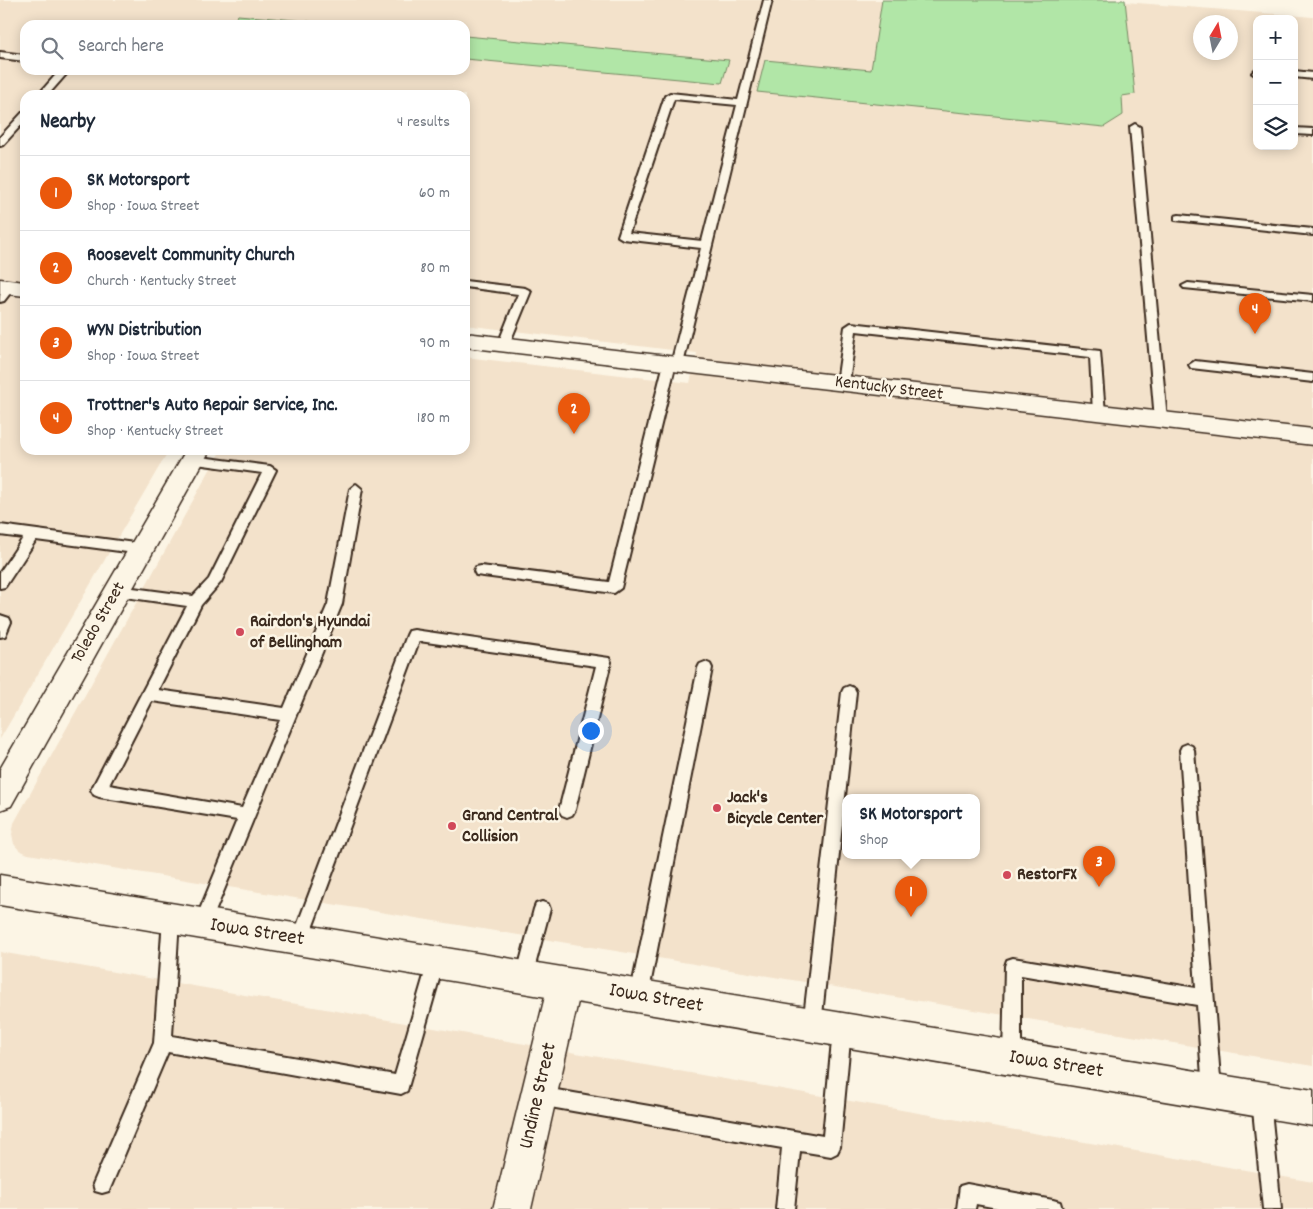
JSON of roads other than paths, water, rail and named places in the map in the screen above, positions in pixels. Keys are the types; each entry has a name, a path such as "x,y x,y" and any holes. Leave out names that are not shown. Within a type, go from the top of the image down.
{"street":[{"name":"Kentucky Street","path":"470,341 1313,437"},
{"name":"Toledo Street","path":"0,797 196,455"},
{"name":"Iowa Street","path":"0,890 1313,1108"},
{"name":"Undine Street","path":"512,1209 565,984"}],"lane":[{"path":"481,571 614,588 707,245 768,0"},
{"path":"0,55 20,57"},
{"path":"1298,74 1313,76"},
{"path":"47,90 61,75"},
{"path":"707,245 623,236 670,96 742,103"},
{"path":"0,143 20,121"},
{"path":"1135,127 1161,420"},
{"path":"1298,131 1313,132"},
{"path":"1179,218 1313,232"},
{"path":"470,285 525,291 504,344"},
{"path":"1188,286 1313,298"},
{"path":"843,383 851,327 1096,354 1099,413"},
{"path":"1195,365 1313,378"},
{"path":"196,455 270,470 214,582 196,602 99,790 248,814"},
{"path":"102,1184 163,1043 186,921 248,814 335,604 356,489"},
{"path":"0,530 142,550"},
{"path":"0,583 33,534"},
{"path":"118,591 196,602"},
{"path":"0,620 4,622 0,632"},
{"path":"300,939 414,635 604,662 567,810"},
{"path":"640,996 705,668"},
{"path":"842,794 849,692"},
{"path":"148,695 289,716"},
{"path":"1187,750 1212,1092"},
{"path":"539,1096 831,1147 827,1028 842,799"},
{"path":"524,977 542,910"},
{"path":"163,1043 400,1085 436,962"},
{"path":"1012,1058 1013,966 1205,998"},
{"path":"1261,1100 1272,1209"},
{"path":"785,1209 792,1140"},
{"path":"966,1209 967,1193 1053,1209"}],"place":[{"name":"Trottner's Auto Repair Service, Inc.","path":"1255,334"},
{"name":"Roosevelt Community Church","path":"574,434"},
{"name":"Rairdon's Hyundai of Bellingham","path":"240,632"},
{"name":"Jack's Bicycle Center","path":"717,808"},
{"name":"Grand Central Collision","path":"452,826"},
{"name":"RestorFX","path":"1007,875"},
{"name":"WYN Distribution","path":"1099,887"},
{"name":"SK Motorsport","path":"911,917"}]}
